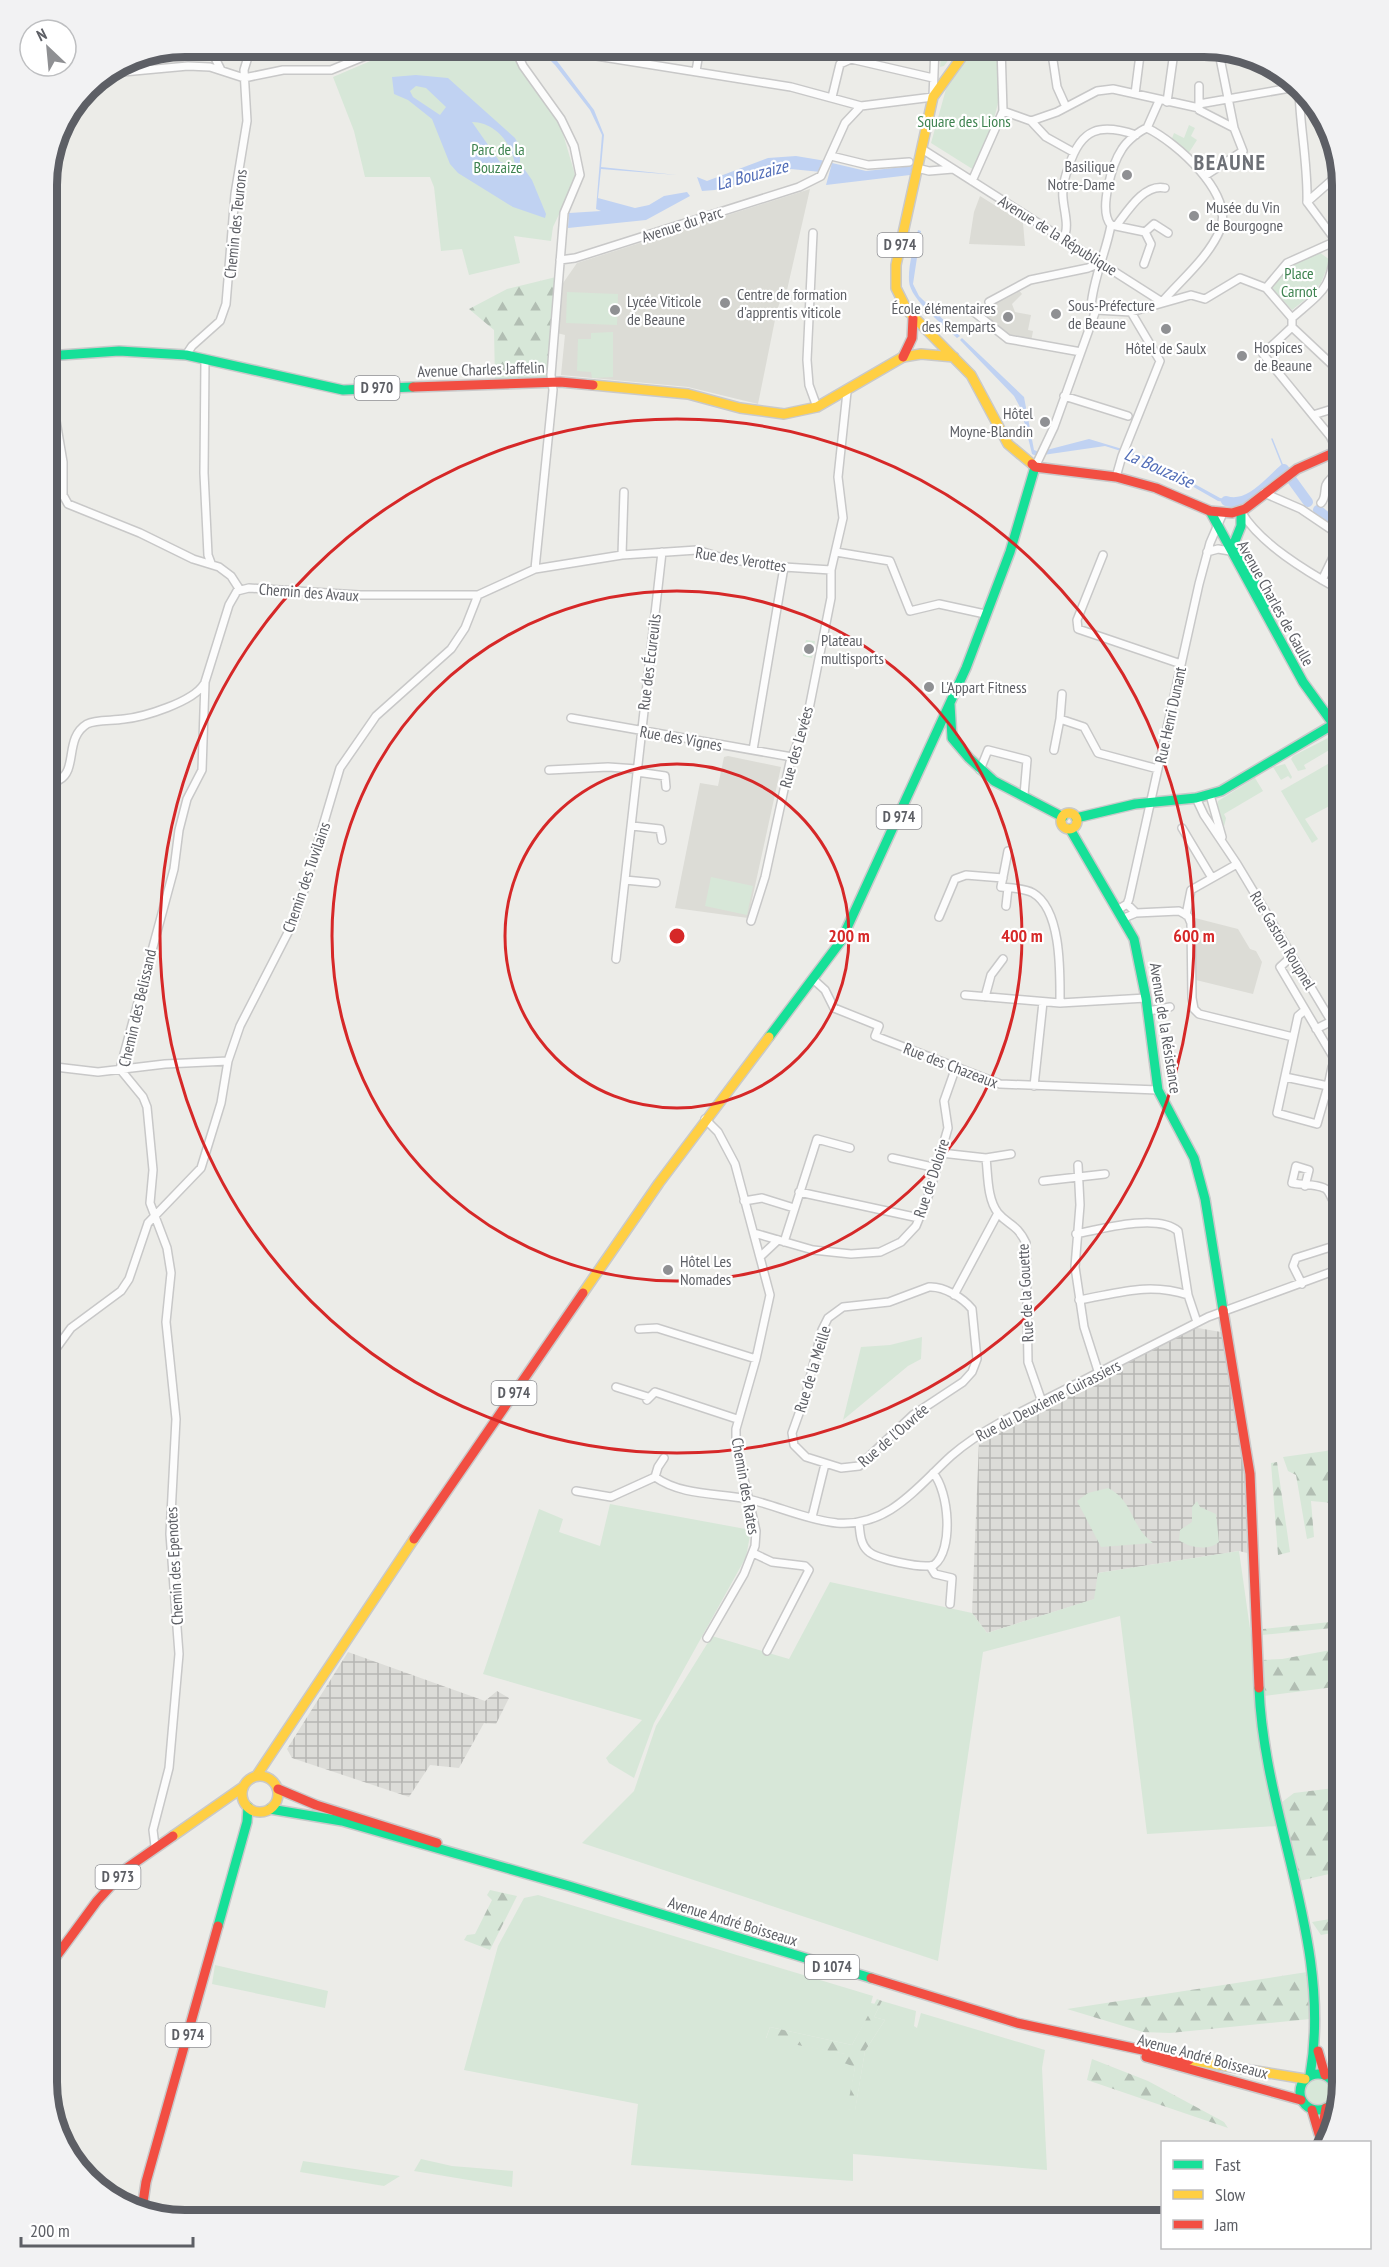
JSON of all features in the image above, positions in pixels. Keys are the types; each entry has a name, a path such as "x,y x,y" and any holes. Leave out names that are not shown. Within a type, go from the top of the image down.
{"main road":[{"name":"D 974","path":"258,1775 563,1321 705,1119 814,980 846,932 951,705 1010,552 1035,467 1008,444 979,387 954,357 913,318 898,293 895,273 933,97 961,57"},
{"path":"903,357 912,338 913,318"},
{"name":"Avenue Charles Jaffelin","path":"57,355 119,351 186,355 343,390 553,382 688,394 740,408 784,414 818,407 903,357"},
{"path":"903,357 921,354 954,357"},
{"path":"1035,467 1116,477 1156,488 1210,511 1223,513 1241,511 1297,469 1332,453"},
{"name":"Avenue Charles de Gaulle","path":"1210,511 1224,539 1250,571 1278,632 1332,715"},
{"path":"1233,549 1241,526 1241,511"},
{"name":"Avenue Charles de Gaulle","path":"1233,549 1303,682 1332,717"},
{"path":"951,705 952,738"},
{"path":"938,731 952,738 980,770 994,781 1063,817 1070,814 1076,818 1150,801 1210,795 1235,784 1332,727"},
{"name":"Avenue de la Résistance","path":"1063,817 1063,826 1070,829 1123,907 1124,918 1138,953 1158,1090 1199,1172 1250,1474 1260,1717 1280,1827 1308,1936 1316,2040"},
{"path":"1070,829 1076,824 1076,818"},
{"name":"D 974","path":"276,1784 272,1766 285,1732"},
{"path":"258,1775 276,1784 278,1800 267,1811 246,1805 243,1787 249,1779 258,1775"},
{"name":"Avenue André Boisseaux","path":"276,1784 316,1805 569,1886 986,2014 1097,2042 1301,2100"},
{"name":"D 973","path":"57,1955 115,1880 155,1846 243,1787"},
{"name":"D 973","path":"211,1809 234,1801 246,1805"},
{"name":"D 974","path":"143,2203 148,2172 247,1822 246,1805"},
{"name":"D 974","path":"236,1861 252,1826 267,1811"},
{"name":"Avenue André Boisseaux","path":"267,1811 342,1821 569,1886"},
{"path":"1316,2040 1324,2075 1332,2081"},
{"path":"1316,2040 1308,2077 1299,2089 1301,2100 1312,2110 1319,2139"},
{"name":"Avenue André Boisseaux","path":"1097,2042 1269,2075 1308,2077"},
{"path":"1308,2077 1324,2075"},
{"path":"1312,2110 1330,2106"}],"street":[{"path":"214,57 221,70"},
{"name":"Chemin des Teurons","path":"186,355 192,346 219,321 226,304 235,194 247,121 244,78 247,57"},
{"path":"123,73 188,66 221,70 244,78 283,70 331,70 361,57"},
{"path":"519,57 561,119 574,146 580,175 564,213 553,382 535,569"},
{"path":"602,57 696,71 832,97 861,106 933,97 934,57"},
{"path":"696,71 698,57"},
{"path":"972,181 1003,111 1001,57"},
{"path":"1052,57 1057,87 1066,107"},
{"path":"1135,94 1140,57"},
{"path":"1146,232 1114,225 1105,214 1109,185 1122,148 1148,128 1163,101 1173,57"},
{"path":"1206,175 1243,151 1234,128 1220,58"},
{"path":"832,97 840,64 851,59 933,75 948,73"},
{"path":"1199,86 1199,110 1234,128"},
{"path":"1031,121 1043,119 1096,91 1113,89 1163,101 1199,106 1289,89"},
{"path":"1298,98 1300,131 1308,173 1307,202 1332,234"},
{"name":"Avenue du Parc","path":"560,260 575,258 799,187 821,176 845,123 861,106"},
{"path":"1003,111 1031,121 1046,137 1073,152"},
{"path":"1148,128 1158,133 1206,175 1220,205 1223,219 1220,230 1206,253 1161,302"},
{"path":"1064,239 1067,225 1062,196 1073,152 1094,130 1117,129 1136,135"},
{"name":"Avenue de la République","path":"921,149 1161,302"},
{"path":"831,156 868,165 909,162"},
{"path":"917,168 929,171 954,169"},
{"path":"1307,202 1332,180"},
{"path":"1165,188 1157,188 1137,199 1114,225 1106,252 1100,263 1091,304 1096,310 1131,312 1191,295 1204,299 1240,278 1266,288 1292,318 1292,327 1332,365"},
{"path":"1146,232 1154,224 1168,233"},
{"path":"1144,264 1151,243 1146,232"},
{"path":"813,233 807,360 809,385 818,407"},
{"path":"1266,288 1287,263 1332,243"},
{"path":"989,302 1030,280 1100,263"},
{"path":"1292,318 1312,304 1326,288 1332,270"},
{"path":"1035,467 1054,427 1096,310"},
{"path":"974,312 1008,339 1081,351"},
{"path":"1116,477 1122,456 1160,361 1131,312"},
{"path":"1292,327 1263,354 1332,440"},
{"path":"205,359 204,473 208,555 211,563"},
{"path":"831,570 843,519 838,477 847,392"},
{"path":"1064,396 1128,416"},
{"path":"1313,415 1332,409"},
{"path":"57,427 63,462 63,495 68,504 140,533 165,547 211,563 228,573 240,590"},
{"path":"1321,503 1324,501 1327,482 1332,477"},
{"path":"622,555 624,492"},
{"path":"1264,493 1300,509 1332,530"},
{"path":"1241,511 1251,527 1296,564 1332,586"},
{"name":"Rue Henri Dunant","path":"1123,907 1158,769 1208,552 1216,526 1223,513"},
{"path":"1212,538 1224,539"},
{"path":"1208,552 1233,549"},
{"name":"Rue des Verottes","path":"478,595 535,569 622,555 662,552 697,550 726,559 784,567 831,570"},
{"name":"Rue des Écureuils","path":"616,960 662,552"},
{"path":"836,552 890,561 910,611 939,604 985,614"},
{"path":"1103,555 1077,620 1078,629 1181,664"},
{"path":"1322,580 1332,560"},
{"path":"753,750 784,567"},
{"name":"Rue des Levées","path":"751,921 765,877 792,757 807,719 832,592 831,570"},
{"name":"Chemin des Avaux","path":"205,682 229,605 240,590 399,597 478,595"},
{"name":"Chemin des Tuvilains","path":"156,1214 201,1168 221,1103 228,1061 240,1026 296,917 340,768 376,716 451,649 465,628 478,595"},
{"name":"Chemin des Belissand","path":"156,1214 150,1203 153,1170 147,1107 143,1097 120,1069 174,869 179,830 187,799 202,770 202,691 205,682"},
{"path":"57,780 66,774 78,730 89,722 146,715 202,691"},
{"path":"1054,750 1062,694"},
{"name":"Rue des Vignes","path":"571,718 792,757"},
{"path":"1060,719 1084,727 1093,746 1103,755 1158,769"},
{"path":"980,770 988,750 1027,760 1024,795"},
{"path":"549,770 608,767 637,771 663,775 666,778 666,787"},
{"name":"Rue Gaston Roupnel","path":"1210,795 1223,842"},
{"name":"Rue Gaston Roupnel","path":"1196,798 1332,1021"},
{"path":"632,826 660,829 662,840"},
{"path":"1182,828 1212,878"},
{"path":"1008,851 1002,887 1036,895 1048,910 1058,956 1060,1003"},
{"path":"1186,915 1191,890 1237,864"},
{"path":"939,917 955,879 966,875 1003,878"},
{"path":"625,880 656,883"},
{"path":"1005,906 1008,888"},
{"path":"1123,907 1136,913"},
{"path":"1124,918 1136,913 1175,911 1186,915 1191,922 1194,1010 1199,1014 1293,1037"},
{"path":"1292,956 1280,966 1332,1056"},
{"path":"985,997 991,975 1003,959"},
{"name":"Rue des Chazeaux","path":"814,980 825,990 834,1008 879,1026 875,1036 1000,1084 1158,1090"},
{"path":"965,995 1060,1003 1146,998"},
{"path":"1034,1086 1043,1002"},
{"path":"1148,1011 1170,1007"},
{"path":"1305,1010 1298,1016 1277,1113 1296,1120 1315,1124 1319,1122 1332,1067"},
{"path":"1316,1029 1332,1021"},
{"path":"57,1067 98,1072 228,1061"},
{"name":"Rue de Doloire","path":"754,1233 832,1253 880,1252 901,1242 912,1231 919,1218 937,1168 948,1128 944,1101 956,1067"},
{"path":"1285,1077 1328,1086"},
{"name":"Chemin des Rates","path":"705,1119 718,1132 730,1153 761,1256 770,1295 756,1359 737,1419 736,1445 756,1531 753,1553 707,1638"},
{"path":"761,1256 781,1241 817,1139 850,1148"},
{"path":"941,1153 986,1158 1011,1154"},
{"path":"892,1158 937,1168"},
{"path":"954,1295 998,1213 990,1193 986,1158"},
{"path":"1078,1166 1080,1205 1075,1267 1084,1327 1100,1374"},
{"path":"1043,1181 1104,1174"},
{"path":"1305,1186 1327,1190 1332,1199"},
{"path":"799,1192 919,1218"},
{"path":"744,1201 762,1198 794,1208"},
{"name":"Rue de la Gouette","path":"998,1213 1018,1228 1026,1243 1028,1362 1042,1402"},
{"path":"57,1347 72,1328 121,1291 129,1279 148,1223 156,1214"},
{"name":"Chemin des Epenotes","path":"155,1846 153,1830 169,1768 179,1654 170,1534 176,1419 166,1322 171,1273 167,1248 156,1214"},
{"path":"1076,1234 1118,1226 1151,1224 1172,1226 1178,1231 1188,1295 1197,1322"},
{"path":"1302,1284 1293,1266 1296,1258 1332,1247"},
{"name":"Rue du Deuxieme Cuirassiers","path":"655,1477 684,1489 749,1499 833,1522 859,1523 892,1511 973,1438 1197,1322 1332,1272"},
{"name":"Rue de la Meille","path":"825,1464 798,1451 794,1445 792,1433 806,1394 822,1330 828,1318 848,1305 889,1302 929,1287 939,1288 954,1295"},
{"path":"1079,1300 1151,1287 1166,1288 1188,1295"},
{"name":"Rue de l'Ouvrée","path":"825,1464 849,1469 859,1466 913,1414 968,1377 977,1359 974,1315 969,1305 954,1295"},
{"path":"639,1329 657,1328 756,1359"},
{"path":"616,1387 647,1399 655,1392 737,1419"},
{"path":"576,1491 611,1497 655,1477 657,1467 664,1458"},
{"path":"812,1517 825,1464"},
{"path":"930,1566 942,1557 946,1527 944,1495 933,1473"},
{"path":"859,1523 863,1544 872,1554 930,1566 935,1574 952,1578 950,1604"},
{"path":"753,1553 772,1562 805,1566 809,1570 767,1651"}],"shaded area":[{"path":"810,189 787,290 785,289 777,310 758,404 688,387 561,375 565,335 557,333 561,286 577,263"},
{"path":"980,196 1023,223 1025,246 969,244 974,212"},
{"name":"École élémentaires des Remparts","path":"1018,289 1022,294 1012,304 1015,312 1031,315 1028,330 1033,331 1031,342 1011,338 987,318 982,310"},
{"path":"724,757 781,767 748,918 675,908 700,783 718,786"},
{"path":"1195,918 1238,929 1250,949 1256,951 1262,962 1253,994 1196,980"},
{"path":"1192,1327 1221,1332 1245,1462 1247,1553 1239,1551 1098,1573 1095,1599 987,1633 972,1613 979,1441"},
{"path":"348,1652 485,1701 497,1691 509,1698 496,1724 484,1723 459,1768 430,1765 409,1797 292,1758 287,1749"}],"green space":[{"name":"Parc de la Bouzaize","path":"380,57 514,57 561,127 576,178 553,227 551,241 514,236 520,263 469,275 462,249 441,251 434,187 430,177 365,177 354,131 333,77"},
{"path":"941,57 951,57 944,66 940,67"},
{"name":"Square des Lions","path":"969,57 999,57 1000,93 992,126 974,170 931,143 946,89"},
{"path":"1189,125 1195,128 1191,136 1197,140 1188,154 1171,141 1174,133 1184,138"},
{"name":"Place Carnot","path":"1319,252 1330,260 1321,283 1312,293 1314,298 1311,301 1307,298 1292,310 1270,286 1293,264"},
{"path":"556,277 548,379 495,381 494,330 469,309 507,289"},
{"path":"567,292 618,294 617,325 566,323"},
{"path":"613,332 613,377 592,378 591,372 577,371 578,339 591,339 591,333"},
{"name":"Plateau multisports","path":"806,640 815,641 812,658 803,656"},
{"path":"1332,737 1332,750 1304,765 1306,769 1298,771 1291,759"},
{"path":"1332,762 1332,805 1305,819 1318,839 1312,843 1281,791"},
{"path":"1285,764 1292,777 1291,779 1288,776 1281,780 1273,767"},
{"path":"1255,778 1263,791 1224,814 1226,818 1224,827 1217,808 1218,801"},
{"path":"711,877 753,886 747,915 705,906"},
{"path":"922,1337 921,1359 908,1366 843,1420 861,1347 890,1345"},
{"path":"1332,1450 1332,1503 1311,1501 1314,1537 1307,1539 1296,1475 1288,1471 1283,1457"},
{"path":"1277,1462 1290,1552 1278,1555 1271,1463"},
{"path":"1108,1488 1123,1500 1140,1529 1153,1543 1101,1547 1077,1501 1088,1493"},
{"path":"1197,1501 1200,1507 1216,1514 1219,1542 1210,1547 1193,1547 1179,1540 1180,1530 1192,1522 1192,1507"},
{"path":"610,1504 751,1530 746,1557 654,1723 634,1778 609,1763 606,1758 642,1720 483,1674 539,1509 563,1519 559,1532 600,1546"},
{"path":"1239,1551 1278,1826 1147,1834 1120,1616 983,1652 938,1961 582,1843 634,1791 656,1726 712,1636 789,1659 830,1582 972,1613 987,1633 1094,1599 1098,1573"},
{"path":"1332,1621 1332,1628 1262,1635 1263,1629"},
{"path":"1332,1650 1332,1687 1264,1696 1262,1660 1282,1659"},
{"path":"1332,1788 1332,1873 1299,1881 1282,1802 1294,1793"},
{"path":"490,1890 517,1896 490,1950 464,1940 467,1935 475,1934 492,1900 487,1895"},
{"path":"538,1895 873,1996 871,2003 875,2004 852,2045 770,2027 766,2038 846,2054 855,2067 848,2109 855,2110 865,2051 885,2020 874,2017 882,2001 916,2011 914,2026 917,2028 921,2013 1045,2050 1042,2068 1047,2170 853,2154 853,2181 631,2165 638,2104 464,2070 498,1946 524,1898"},
{"path":"1332,1919 1332,1933 1321,1935 1312,1922"},
{"path":"215,1965 328,1991 325,2008 212,1984"},
{"path":"1307,1972 1310,2019 1170,2033 1143,2032 1067,2009"},
{"path":"877,1999 882,2001 874,2017 885,2020 865,2051 855,2111 847,2109 855,2067 844,2063 845,2054 766,2039 770,2027 852,2045"},
{"path":"1092,2059 1148,2081 1224,2122 1228,2128 1087,2080"},
{"path":"1318,2080 1328,2083 1331,2093 1328,2103 1318,2106 1308,2103 1305,2093 1308,2083"},
{"path":"421,2159 452,2166 513,2171 512,2187 414,2171"},
{"path":"303,2161 400,2176 384,2186 300,2172"}],"water":[{"path":"547,57 554,57 594,110 604,135 601,167 677,175 601,169 598,198 635,208 649,205 664,196 687,192 690,196 646,220 568,228 569,213 601,211 596,209 602,135 590,110"},
{"path":"416,75 448,78 515,138 520,148 520,163 532,180 546,214 545,218 513,207 458,173 450,164 432,119 408,100 394,94 392,77","holes":["416,86 426,88 446,107 440,115 413,97 410,91","472,122 488,126 507,142 515,166 500,162"]},
{"name":"La Bouzaize","path":"796,156 826,161 821,172 791,169 715,190 702,191 697,177 707,181 768,158"},
{"path":"832,163 866,171 912,166 910,175 826,185"},
{"path":"918,230 921,231 913,284 919,296 960,336 957,338 921,304 911,288 909,269"},
{"path":"962,338 1024,397 1034,450 1039,452 1089,439 1142,455 1220,498 1237,501 1238,504 1218,501 1143,458 1105,446 1036,456 1032,454 1021,409 1014,396 960,340"}],"waterway":[{"path":"1272,439 1284,469"},
{"name":"La Bouzaise","path":"1226,501 1243,501 1251,497 1284,469 1308,502"},
{"name":"La Bouzaise","path":"1318,510 1332,521"}],"traffic: fast":[{"path":"57,355 119,351 186,355 343,390 413,387"},
{"path":"769,1037 841,941 966,668 1010,552 1035,467"},
{"path":"1210,511 1303,682 1332,722"},
{"path":"1241,511 1241,526 1235,541 1265,604"},
{"path":"950,704 952,738 969,758 994,781 1063,817"},
{"path":"1076,818 1135,804 1196,798 1221,791 1332,725"},
{"path":"1070,829 1134,939 1146,998 1158,1090 1194,1158 1205,1199 1223,1310"},
{"path":"1259,1688 1272,1785 1295,1881 1312,1977 1315,2026 1310,2075"},
{"path":"218,1926 247,1822 248,1807"},
{"path":"270,1809 342,1821 569,1886 871,1978"},
{"path":"1330,2106 1325,2109 1311,2109 1301,2099 1300,2092 1301,2085 1311,2075 1325,2075 1332,2080"}],"traffic: slow":[{"path":"962,57 933,97 896,265 896,288 907,310 971,375 1008,444 1032,464"},
{"path":"593,385 688,394 740,408 784,414 817,407 903,357 921,354 954,357"},
{"path":"1069,813 1077,821 1069,829 1061,821 1069,813"},
{"path":"583,1293 659,1183 769,1037"},
{"path":"257,1775 414,1539"},
{"path":"260,1776 273,1781 278,1794 273,1807 260,1812 247,1807 242,1794 247,1781 260,1776"},
{"path":"173,1836 243,1787"},
{"path":"1189,2060 1305,2079"}],"traffic: jam":[{"path":"903,357 912,338 913,318"},
{"path":"413,387 560,382 593,385"},
{"path":"1032,464 1035,467 1116,477 1156,488 1210,511 1232,513 1245,509 1297,469 1332,453"},
{"path":"414,1539 583,1293"},
{"path":"1223,1310 1250,1474 1259,1688"},
{"path":"278,1789 316,1805 437,1843"},
{"path":"57,1955 97,1901 127,1868 173,1836"},
{"path":"143,2203 146,2182 218,1926"},
{"path":"871,1978 1017,2023 1189,2060"},
{"path":"1318,2051 1325,2075"},
{"path":"1146,2057 1301,2100"},
{"path":"1322,2131 1326,2108"},
{"path":"1312,2110 1319,2134"}],"place":[{"name":"Basilique Notre-Dame","path":"1127,175"},
{"name":"Musée du Vin de Bourgogne","path":"1194,216"},
{"name":"Centre de formation d'apprentis viticole","path":"725,303"},
{"name":"Lycée Viticole de Beaune","path":"615,310"},
{"name":"Sous-Préfecture de Beaune","path":"1056,314"},
{"name":"École élémentaires des Remparts","path":"1008,317"},
{"name":"Hôtel de Saulx","path":"1166,329"},
{"name":"Hospices de Beaune","path":"1242,356"},
{"name":"Hôtel Moyne-Blandin","path":"1045,422"},
{"name":"Plateau multisports","path":"809,649"},
{"name":"L'Appart Fitness","path":"929,687"},
{"name":"Hôtel Les Nomades","path":"668,1270"}],"district":[{"name":"BEAUNE","path":"1230,162"}]}
